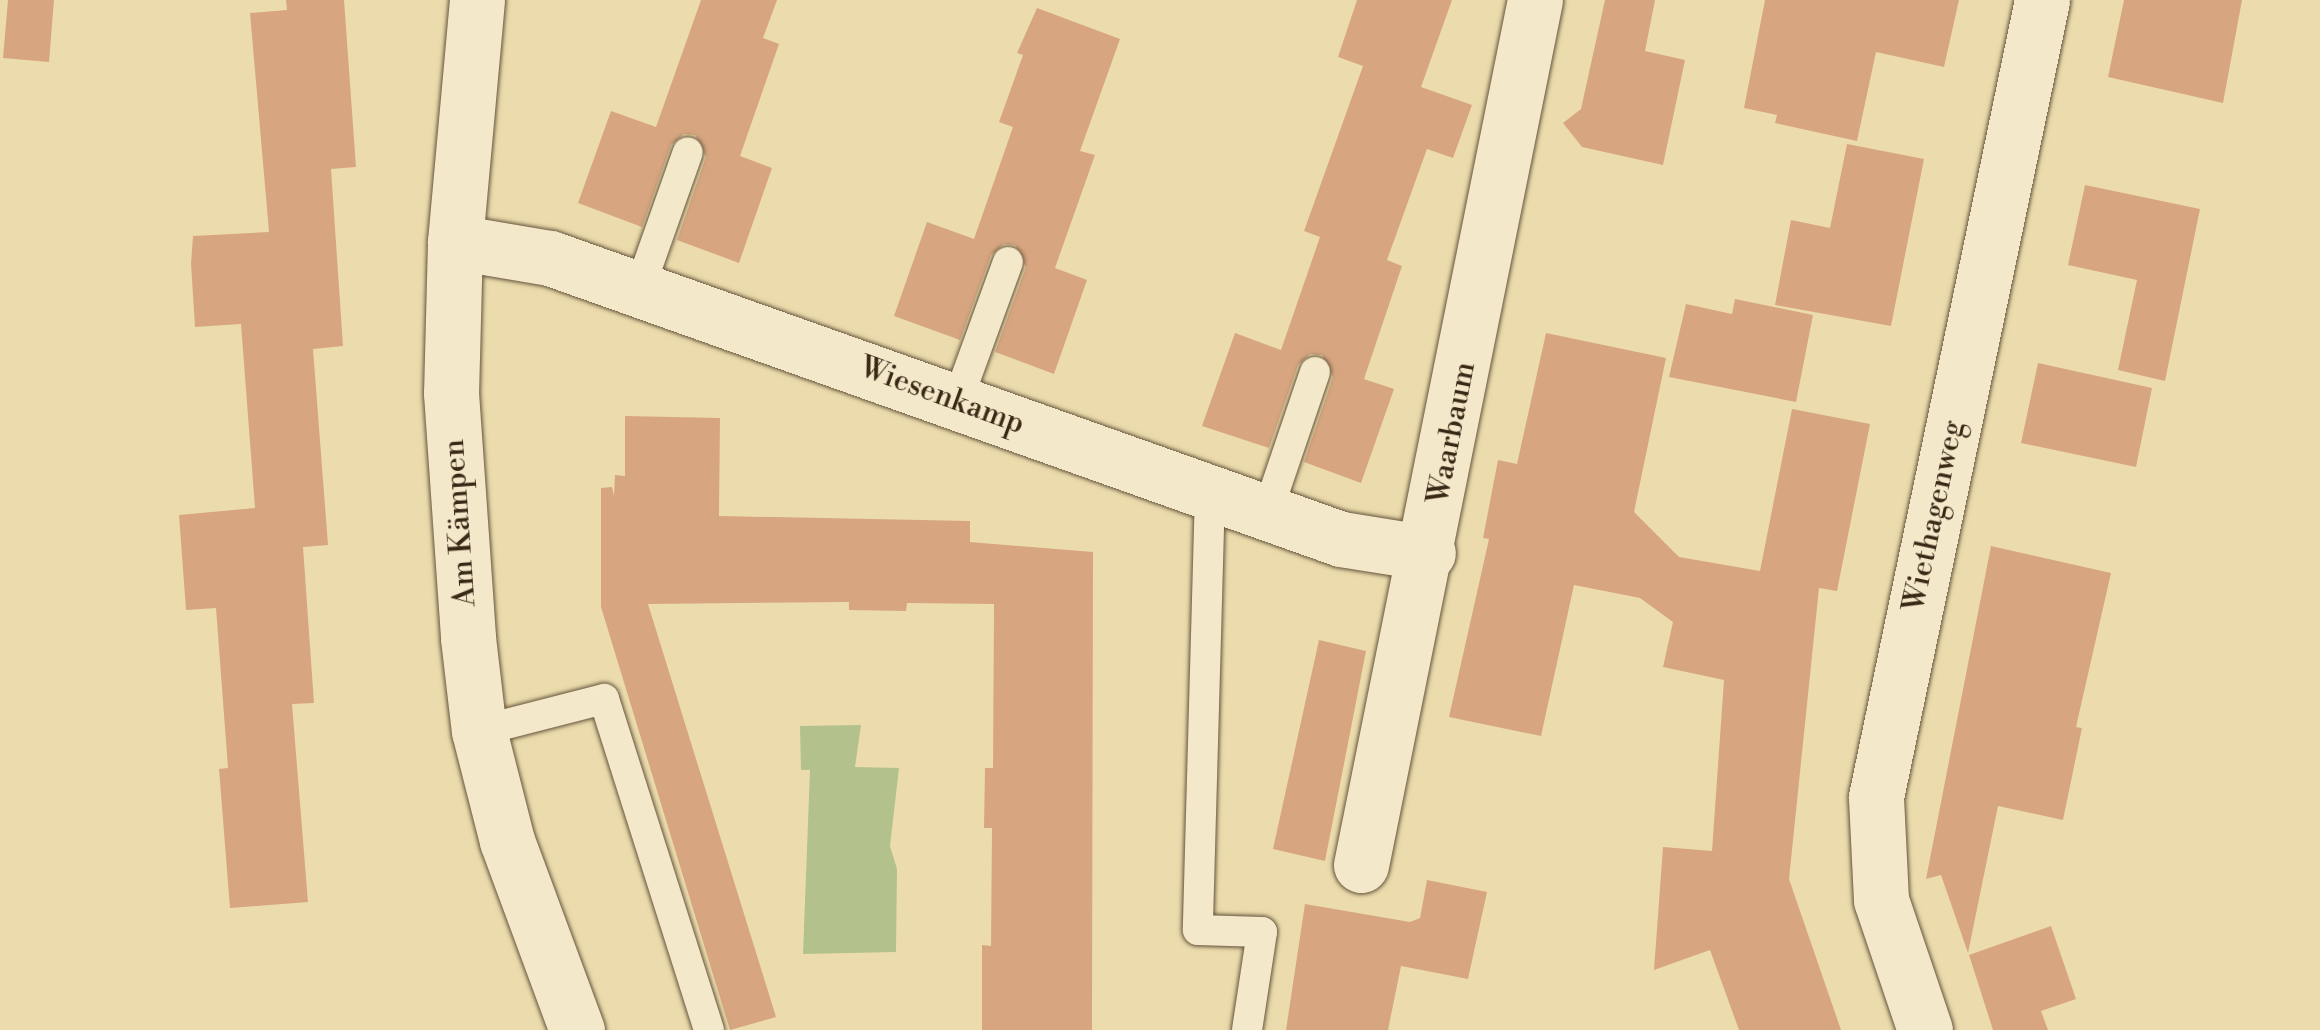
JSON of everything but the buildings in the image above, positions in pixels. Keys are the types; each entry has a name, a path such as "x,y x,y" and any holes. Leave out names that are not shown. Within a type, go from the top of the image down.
{"street":[{"name":"Am Kämpen","path":"477,0 456,242 454,462 479,731 508,841 577,1030"},
{"name":"Waarbaum","path":"1361,865 1428,553 1535,0"},
{"name":"Wiethagenweg","path":"1925,1030 1878,886 1876,797 2042,0"},
{"name":"Wiesenkamp","path":"456,242 550,258 1341,539 1428,553"}],"lane":[{"path":"638,290 688,152"},
{"path":"957,402 1008,262"},
{"path":"1267,512 1315,372"},
{"path":"1210,492 1198,930 1262,932 1247,1030"},
{"path":"479,731 604,699 708,1030"}],"green space":[{"path":"861,725 855,767 899,768 890,846 897,869 896,952 803,954 810,770 801,770 800,726"}]}
